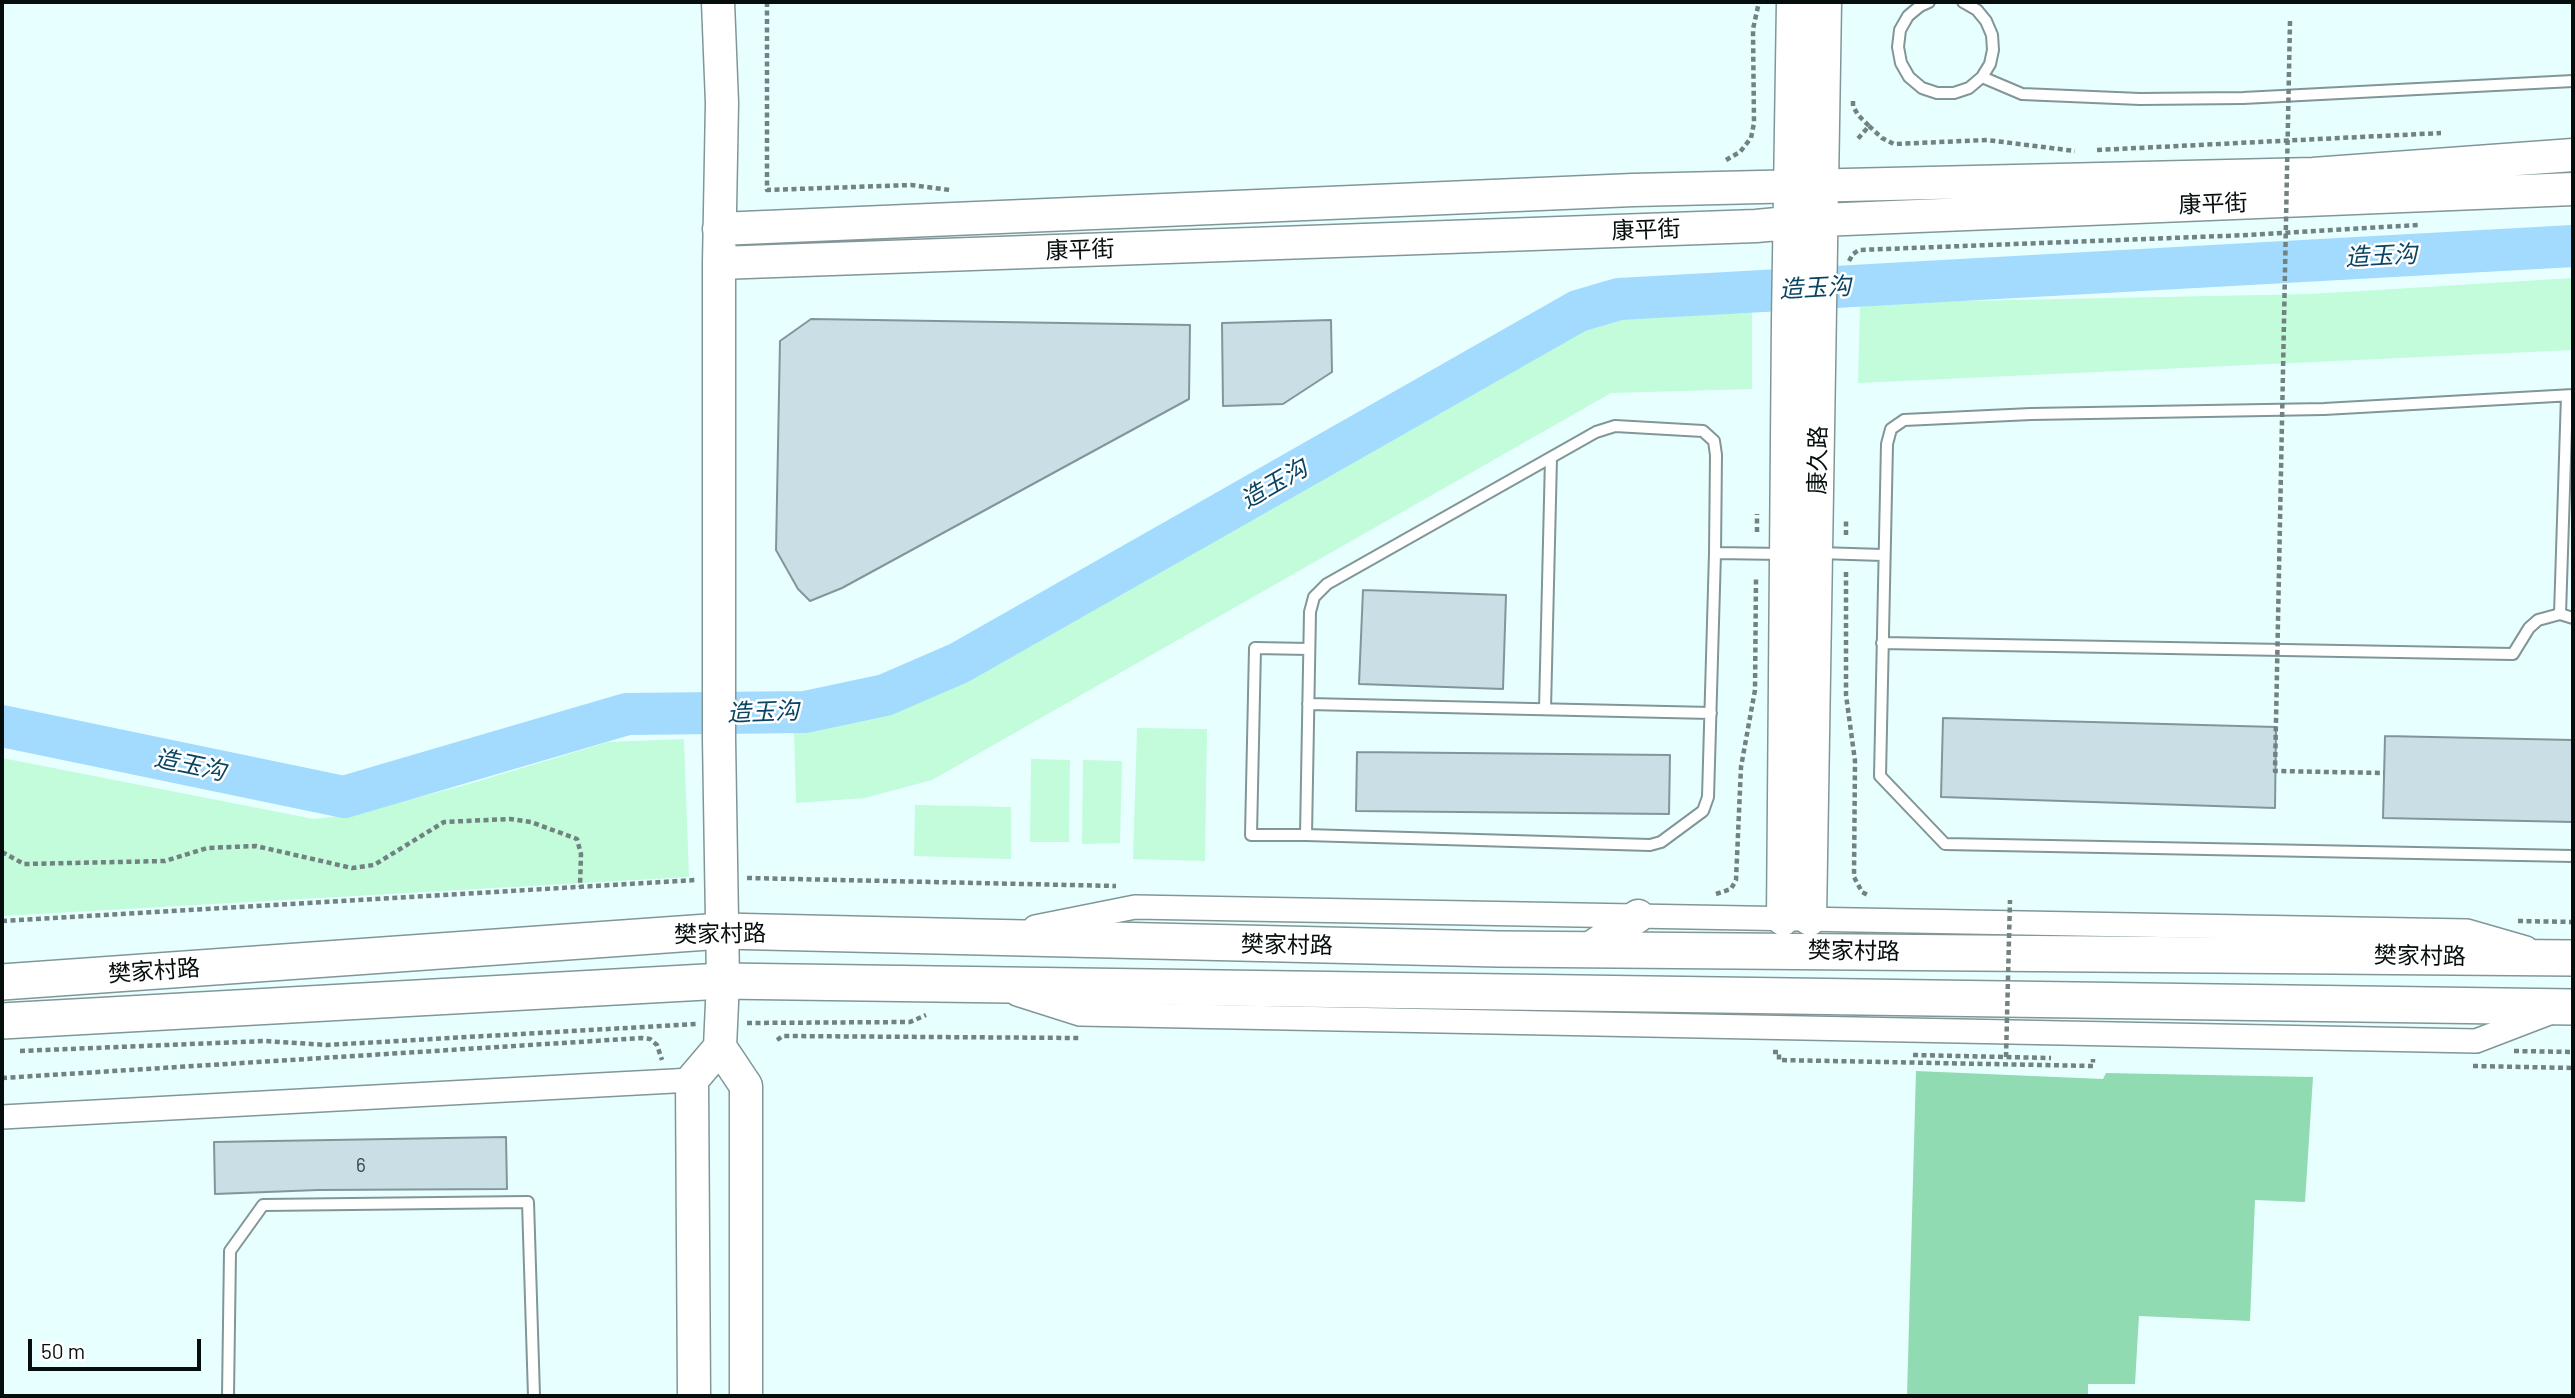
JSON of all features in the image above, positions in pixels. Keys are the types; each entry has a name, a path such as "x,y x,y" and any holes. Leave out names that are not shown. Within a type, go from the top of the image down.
{"main road":[{"name":"樊家村路","path":"2,982 722,931 1589,949 2568,958"},
{"name":"樊家村路","path":"9,1036 723,981 2569,1007"}],"street":[{"path":"718,2 722,103 719,229 719,739 723,981 721,1035 746,1086 747,1396"},
{"name":"康久路","path":"1793,2 1788,321 1801,554"},
{"name":"康久路","path":"1796,919 1801,554 1820,321 1834,265 1821,220 1825,2"},
{"name":"康平街","path":"719,229 1633,190 2313,174 2573,155"},
{"name":"康平街","path":"719,263 1756,226 1821,220 2573,189"},
{"path":"982,938 1135,907 2467,931 2568,958"},
{"path":"1589,949 1638,916"},
{"path":"694,1396 680,1081 721,1035"},
{"path":"2,1117 680,1081"}],"lane":[{"path":"1923,3 1904,23 1898,47 1901,63 1909,77 1922,88 1937,93 1954,93 1969,88 1982,77 1990,64 1993,50 1992,35 1986,21 1976,10 1963,2"},
{"path":"1982,77 2022,94 2140,99 2243,98 2573,81"},
{"path":"2560,614 2570,396 2324,410 2031,414 1904,420 1891,429 1887,444 1880,776 1945,844 2573,856"},
{"path":"1306,835 1310,612 1314,597 1326,584 1595,432 1615,426 1703,431 1714,441 1716,455 1709,797 1703,811 1661,842 1650,845 1251,835 1255,648 1309,649"},
{"path":"1545,709 1551,458"},
{"path":"1714,553 1883,555"},
{"path":"1882,643 2513,654 2529,628 2539,620 2560,614 2573,618"},
{"path":"1308,704 1711,713"},
{"path":"228,1396 230,1251 263,1205 528,1202 534,1396"}],"path":[{"path":"767,2 767,190 911,185 960,191"},
{"path":"1719,164 1740,152 1751,138 1754,123 1753,29 1759,2"},
{"path":"2290,21 2275,771 2384,773"},
{"path":"1853,93 1853,106 1869,126 1882,138 1894,144 1987,140 2075,151 2441,133"},
{"path":"1856,141 1869,126"},
{"path":"1834,265 1859,250 2249,235 2427,224"},
{"path":"1714,895 1731,889 1736,880 1741,767 1755,690 1756,578"},
{"path":"2,852 24,864 165,861 206,848 256,846 352,868 374,865 444,822 510,819 531,822 577,839 581,854 580,888"},
{"path":"2,921 752,877 1121,886"},
{"path":"2006,1057 2010,900"},
{"path":"9,1036 265,1041 327,1045 656,1025 721,1035 910,1022 924,1015 937,1015"},
{"path":"777,1040 783,1036 1085,1039"},
{"path":"2,1077 642,1038 657,1045 680,1081"},
{"path":"1765,1052 1779,1052 1779,1060 2093,1066 2093,1059"}],"green space":[{"path":"2573,278 2573,350 1858,383 1860,303 2311,294"},
{"path":"1752,307 1752,389 1611,393 932,780 865,798 796,803 794,730 840,723 893,709 943,690 1584,323 1617,315"},
{"path":"1137,728 1207,729 1205,861 1133,859"},
{"path":"684,739 689,877 2,916 2,758 314,819 354,814 469,784 608,742"},
{"path":"1031,759 1070,760 1069,842 1030,842"},
{"path":"1083,760 1122,761 1120,843 1082,844"},
{"path":"915,805 1011,807 1011,859 914,856"},
{"path":"1916,1071 2103,1079 2106,1073 2313,1077 2305,1202 2255,1200 2250,1321 2139,1316 2135,1384 2088,1384 2088,1396 1907,1396"}],"building":[{"path":"811,319 1190,325 1189,399 842,588 810,601 798,589 776,550 780,341"},
{"path":"1331,320 1332,372 1283,404 1223,406 1222,323"},
{"path":"1363,590 1506,595 1503,689 1359,684"},
{"path":"1943,718 2276,727 2275,808 1941,797"},
{"path":"2385,736 2573,740 2573,822 2383,818"},
{"path":"1357,752 1670,755 1669,814 1356,811"},
{"path":"506,1137 507,1189 318,1190 215,1194 214,1142"}],"waterway":[{"name":"造玉沟","path":"2,726 344,797 627,714 805,712 885,695 959,663 1578,311 1619,299 2573,246"}]}
